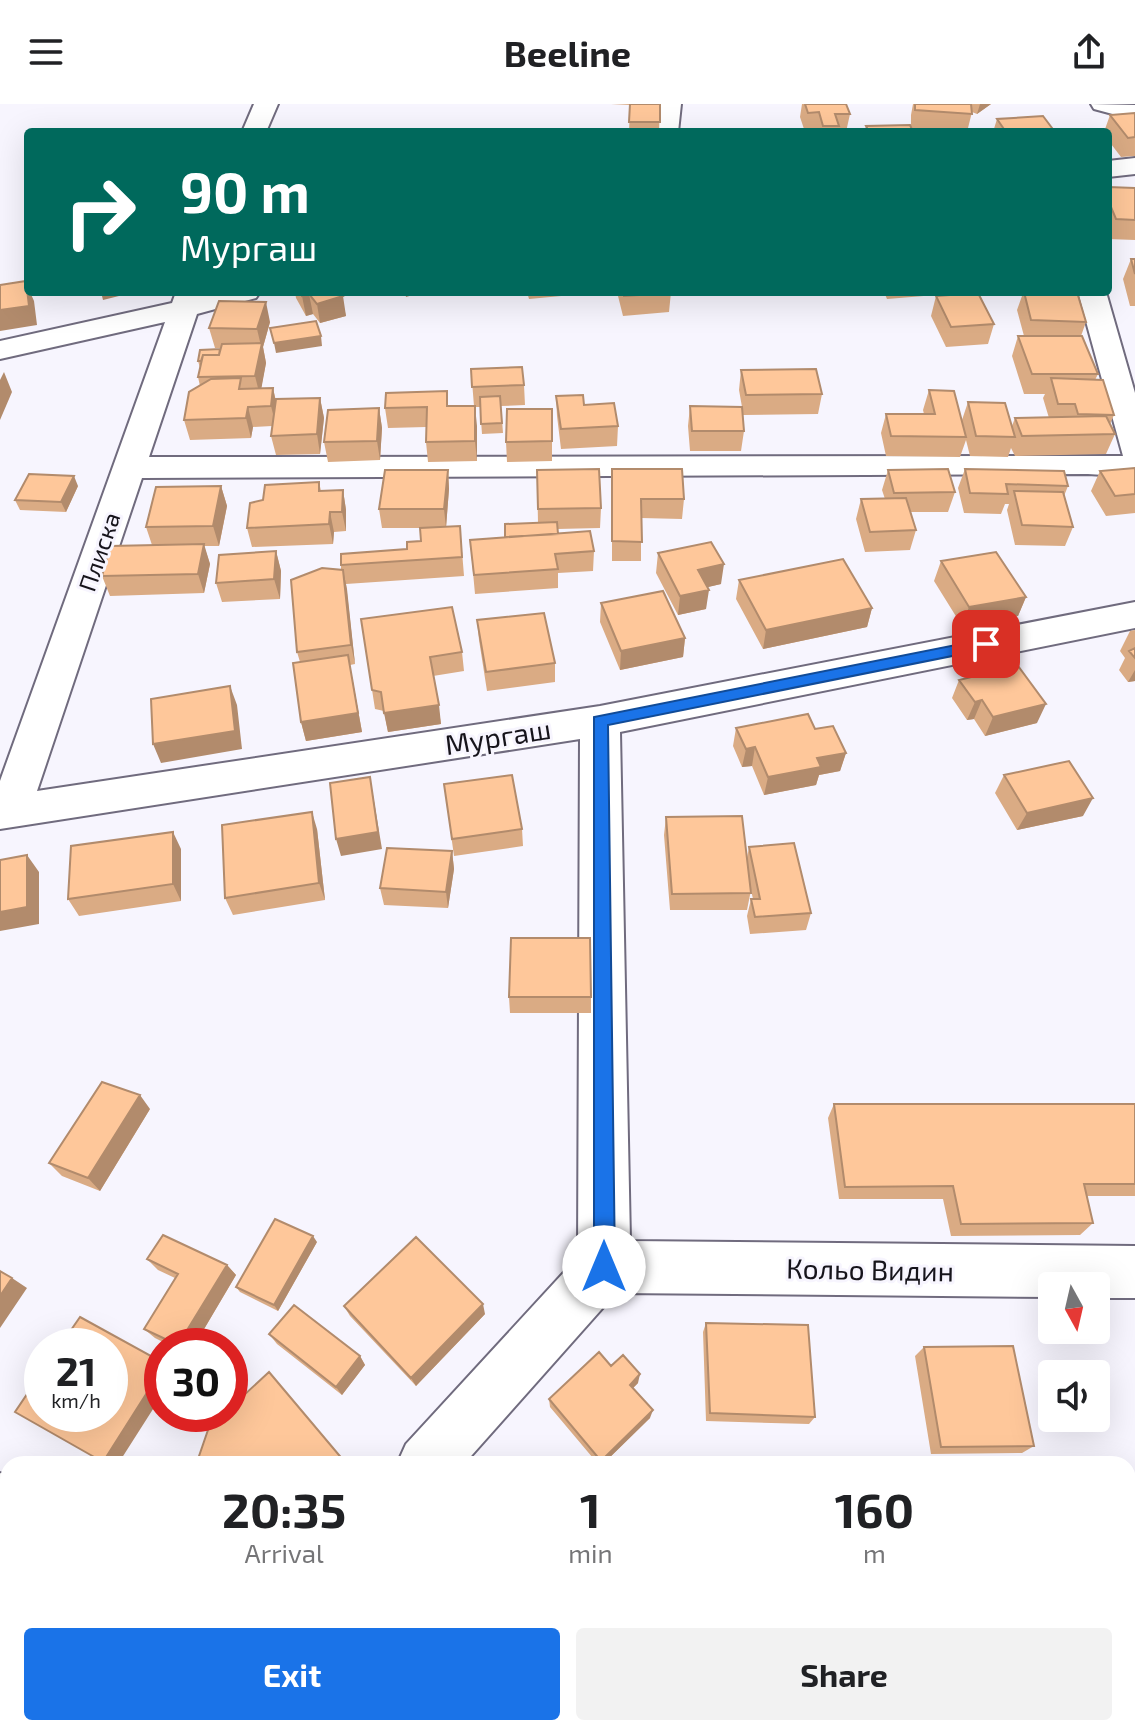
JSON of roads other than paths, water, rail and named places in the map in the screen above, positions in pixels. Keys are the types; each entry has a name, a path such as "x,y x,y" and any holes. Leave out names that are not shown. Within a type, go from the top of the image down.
{"street":[{"path":"256,128 266,104"},
{"path":"666,128 669,104"},
{"path":"1103,104 1135,113"},
{"path":"1112,169 1135,166"},
{"path":"0,350 187,301 220,296"},
{"path":"1093,296 1135,450"},
{"name":"Плиска","path":"5,812 187,301"},
{"path":"129,468 1088,464 1135,467"},
{"name":"Мургаш","path":"5,812 600,721 1135,615"},
{"path":"433,1456 604,1267 600,721"},
{"name":"Кольо Видин","path":"604,1267 1135,1272"}]}
